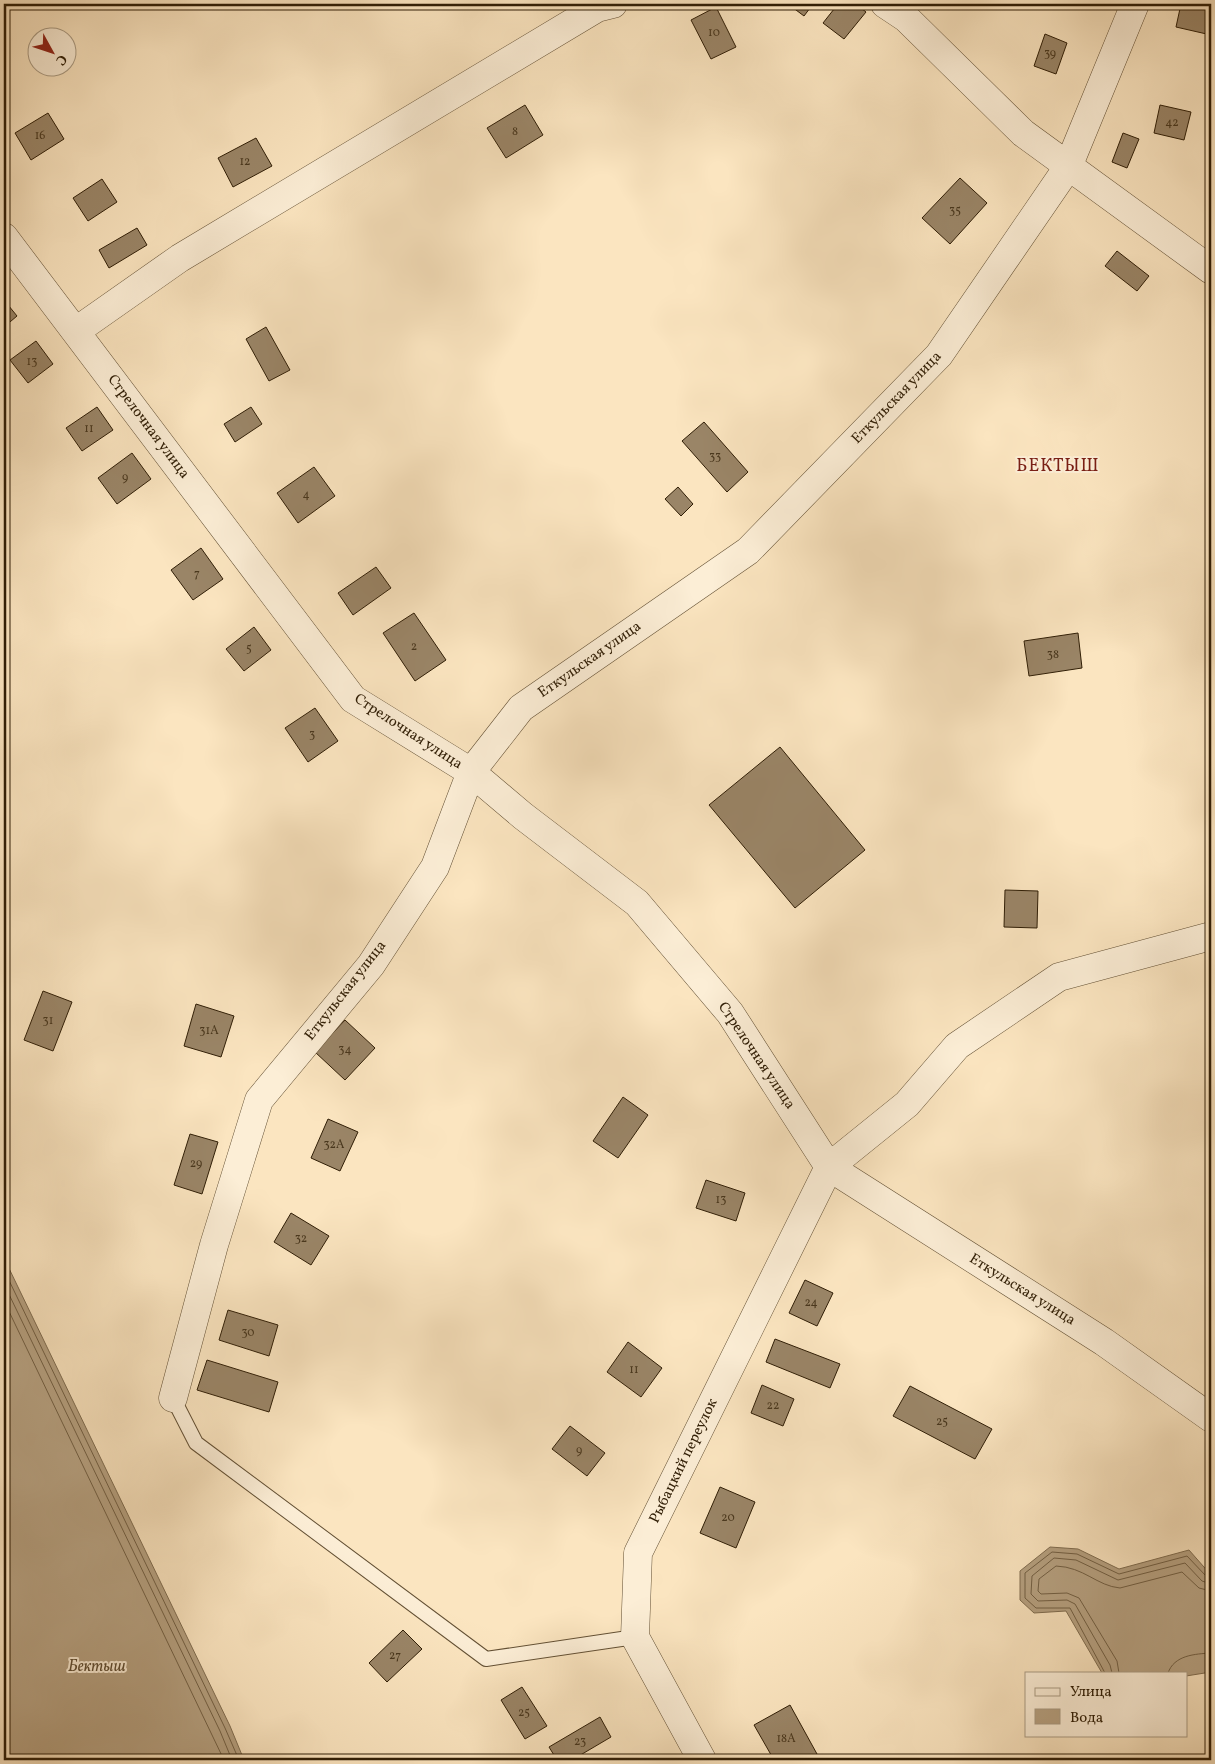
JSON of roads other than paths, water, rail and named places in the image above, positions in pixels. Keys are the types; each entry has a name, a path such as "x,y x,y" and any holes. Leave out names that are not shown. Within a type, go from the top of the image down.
{"street":[{"path":"76,331 189,253 598,8 613,4"},
{"path":"885,4 906,18 1023,133 1211,270"},
{"name":"Еткульская улица","path":"173,1398 214,1245 259,1100 371,965 435,867 471,772 521,708 748,551 939,355 1068,167 1135,4"},
{"name":"Стрелочная улица","path":"4,237 353,699 471,772 523,816 637,903 730,1013 829,1167"},
{"path":"829,1167 907,1104 957,1046 1059,977 1211,936"},
{"name":"Еткульская улица","path":"829,1167 1104,1342 1211,1418"},
{"name":"Рыбацкий переулок","path":"635,1637 638,1553 829,1167"},
{"path":"635,1637 702,1760"}],"lane":[{"path":"173,1398 196,1444 486,1659 635,1637"}],"water":[{"name":"Бектыш","path":"4,1258 230,1726 244,1760 4,1760"},
{"path":"1050,1547 1078,1549 1119,1569 1189,1550 1211,1575 1211,1672 1188,1676 1188,1672 1101,1672 1066,1611 1034,1613 1020,1600 1020,1571"}],"district":[{"name":"БЕКТЫШ","path":"1058,466"}]}
